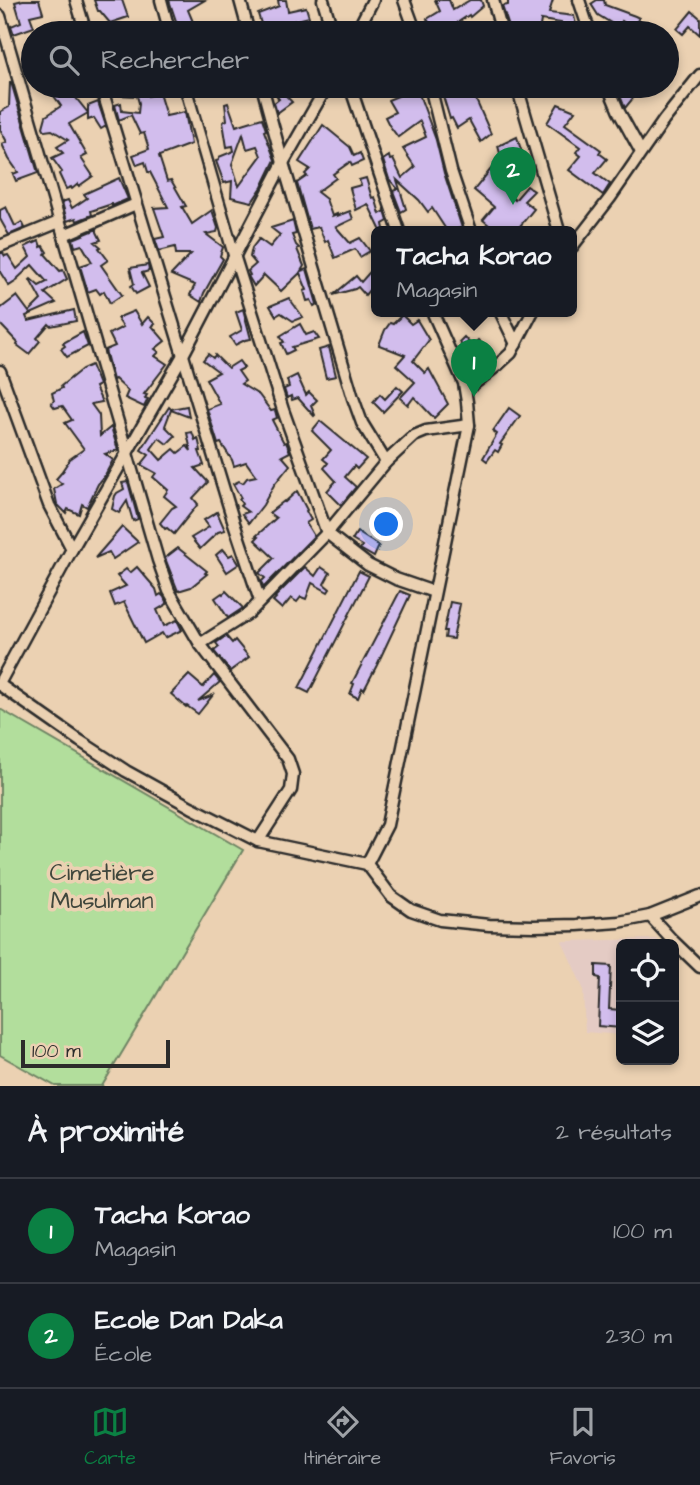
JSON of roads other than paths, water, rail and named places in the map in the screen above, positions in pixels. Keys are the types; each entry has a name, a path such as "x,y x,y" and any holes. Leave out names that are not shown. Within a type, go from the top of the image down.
{"street":[{"path":"76,0 82,21"},
{"path":"161,0 167,21"},
{"path":"240,0 245,21"},
{"path":"323,0 329,21"},
{"path":"362,21 373,0"},
{"path":"404,0 412,21"},
{"path":"493,0 499,21"},
{"path":"579,0 586,21"},
{"path":"0,16 21,89"},
{"path":"577,241 676,103 700,75"},
{"path":"23,98 169,591 200,644 288,759 293,774 291,790 258,841"},
{"path":"105,98 260,601"},
{"path":"188,98 283,410 327,533 368,565 396,579 434,592"},
{"path":"265,98 352,398 362,423 386,462"},
{"path":"320,98 234,255 212,302 0,684 126,771 191,807 258,841 367,864 391,897 411,910 440,920 489,925 619,922 650,916 700,896"},
{"path":"354,98 397,226"},
{"path":"433,98 451,171 469,226"},
{"path":"520,98 558,226"},
{"path":"613,98 641,152"},
{"path":"64,235 136,205"},
{"path":"1,245 59,222"},
{"path":"367,864 387,825 469,425 462,377 435,317"},
{"path":"503,317 516,344"},
{"path":"466,390 511,353 530,317"},
{"path":"0,371 49,505 72,550"},
{"path":"200,644 240,620 260,601 327,533 386,462 414,436 426,431 469,425"},
{"path":"650,916 700,967"}],"place":[{"name":"Ecole Dan Daka","path":"513,205"},
{"name":"Tacha Korao","path":"474,397"}],"park label":[{"name":"Cimetière Musulman","path":"102,887"}]}
